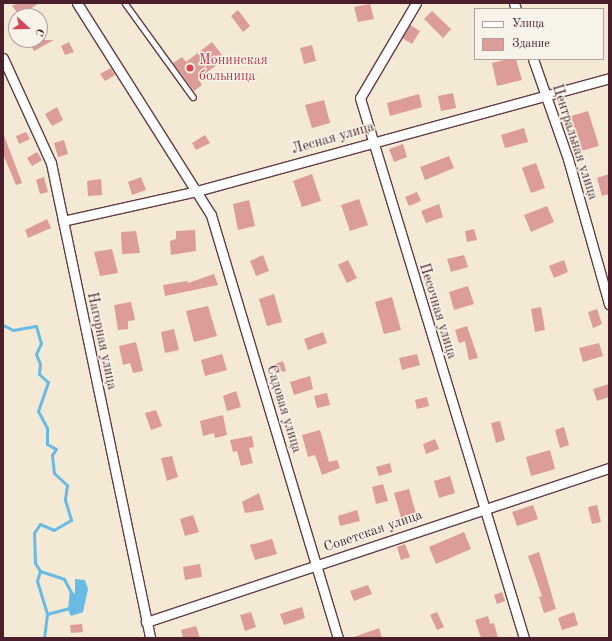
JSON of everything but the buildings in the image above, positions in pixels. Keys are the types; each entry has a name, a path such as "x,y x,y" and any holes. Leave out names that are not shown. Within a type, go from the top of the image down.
{"street":[{"name":"Садовая улица","path":"77,3 211,215 338,638"},
{"name":"Песочная улица","path":"416,3 360,98 371,142 524,638"},
{"name":"Нагорная улица","path":"3,58 51,163 150,638"},
{"name":"Центральная улица","path":"533,60 568,159 609,304"},
{"name":"Лесная улица","path":"63,221 197,191 371,142 609,78"},
{"name":"Советская улица","path":"146,622 316,566 484,508 609,468"}],"lane":[{"path":"125,3 193,97"}],"water":[{"path":"75,579 85,580 88,589 83,612 71,616 68,610 70,590 75,594"}],"waterway":[{"path":"3,325 13,330 36,326 41,343 36,354 40,364 39,374 48,382 38,411 47,428 47,444 56,449 52,455 54,473 67,485 65,500 71,520 54,530 40,524 34,533 35,563 40,571 37,581 47,614 44,638"},
{"path":"40,571 64,579 72,594"},
{"path":"47,614 70,608"}],"place":[{"name":"Монинская больница","path":"190,68"}]}
